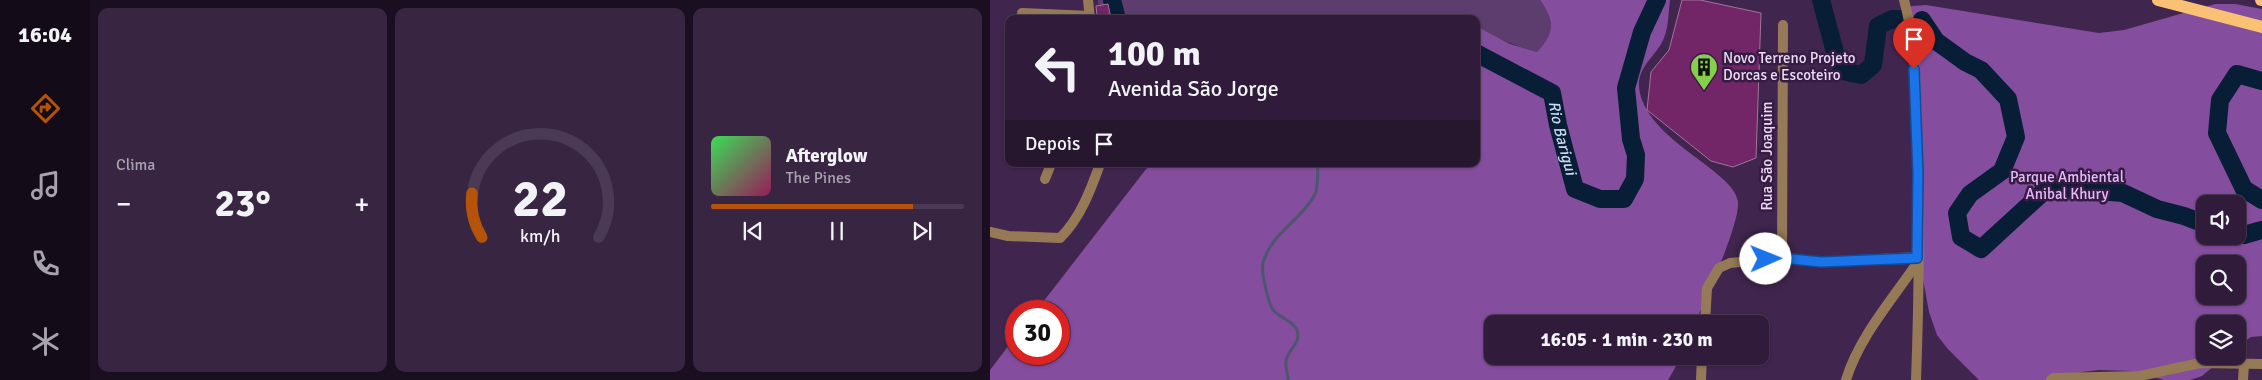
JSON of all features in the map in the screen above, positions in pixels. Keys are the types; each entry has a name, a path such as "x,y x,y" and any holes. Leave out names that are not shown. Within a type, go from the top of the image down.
{"main road":[{"path":"2158,0 2262,27"}],"street":[{"path":"1088,0 1090,15"},
{"path":"1904,0 1910,19 1916,103 1918,174 1916,380"},
{"path":"1022,13 1049,15"},
{"name":"Rua São Joaquim","path":"1782,258 1783,24"},
{"path":"1045,179 1051,167"},
{"path":"990,232 1008,236 1060,238 1066,232 1089,195 1099,167"},
{"path":"1706,315 1707,288 1719,268 1730,263 1782,258 1821,262 1917,260"},
{"path":"1846,380 1852,361 1861,345 1917,260"},
{"path":"2050,380 2054,378 2140,378 2196,364"},
{"path":"2246,364 2262,364"},
{"path":"1701,380 1702,365"},
{"path":"2243,380 2244,365"}],"shaded area":[{"path":"1098,0 1540,0 1548,15 1551,27 1547,39 1537,52 1506,41 1480,28 1480,15 1099,15"}],"green space":[{"path":"1540,0 1670,0 1666,34 1643,69 1639,80 1639,87 1645,106 1656,123 1722,178 1733,190 1738,202 1737,213 1728,244 1699,315 1484,315 1484,365 1677,365 1668,380 990,380 990,370 1005,350 1005,365 1070,365 1070,300 1045,300 1148,167 1480,167 1480,28 1510,44 1537,52 1550,33 1551,27 1548,15"},
{"name":"Parque Ambiental Anibal Khury","path":"2215,4 2235,4 2262,9 2262,336 2251,337 2246,340 2246,315 2196,315 2196,365 2215,365 2202,376 2190,380 2164,380 2132,371 2099,370 2082,372 2061,380 1979,380 1947,348 1937,335 1929,312 1923,279 1917,96 1903,21 1906,9 1912,6 1926,5 2099,33 2124,30"}],"building":[{"name":"Novo Terreno Projeto Dorcas e Escoteiro","path":"1682,0 1700,0 1761,13 1756,158 1733,167 1711,161 1647,110 1651,72 1669,50"},
{"path":"1108,4 1110,14 1097,15 1096,6"}],"waterway":[{"name":"Rio Barigui","path":"1112,0 1116,15"},
{"name":"Rio Barigui","path":"1480,55 1552,93 1558,125 1575,189 1600,199 1624,199 1635,179 1636,155 1631,139 1626,88 1642,32 1657,0"},
{"name":"Rio Barigui","path":"1821,0 1836,56 1843,71 1861,75 1873,65 1878,26 1892,19 1902,19"},
{"name":"Rio Barigui","path":"1922,20 1936,41 1965,62 1981,70 2008,99 2016,137 2002,171 1970,194 1957,213 1961,237 1981,249 2042,193 2060,188 2123,193 2157,209 2196,221"},
{"name":"Rio Barigui","path":"2262,81 2237,74 2220,100 2217,133 2244,189 2262,200"},
{"path":"1288,380 1286,361 1298,339 1297,330 1293,324 1274,311 1267,295 1263,263 1272,244 1302,212 1315,194 1318,167"},
{"name":"Rio Barigui","path":"2246,234 2262,230"}],"place":[{"name":"Novo Terreno Projeto Dorcas e Escoteiro","path":"1704,91"}],"route":[{"path":"1766,259 1782,258 1821,262 1917,258 1918,174 1914,69"}]}
